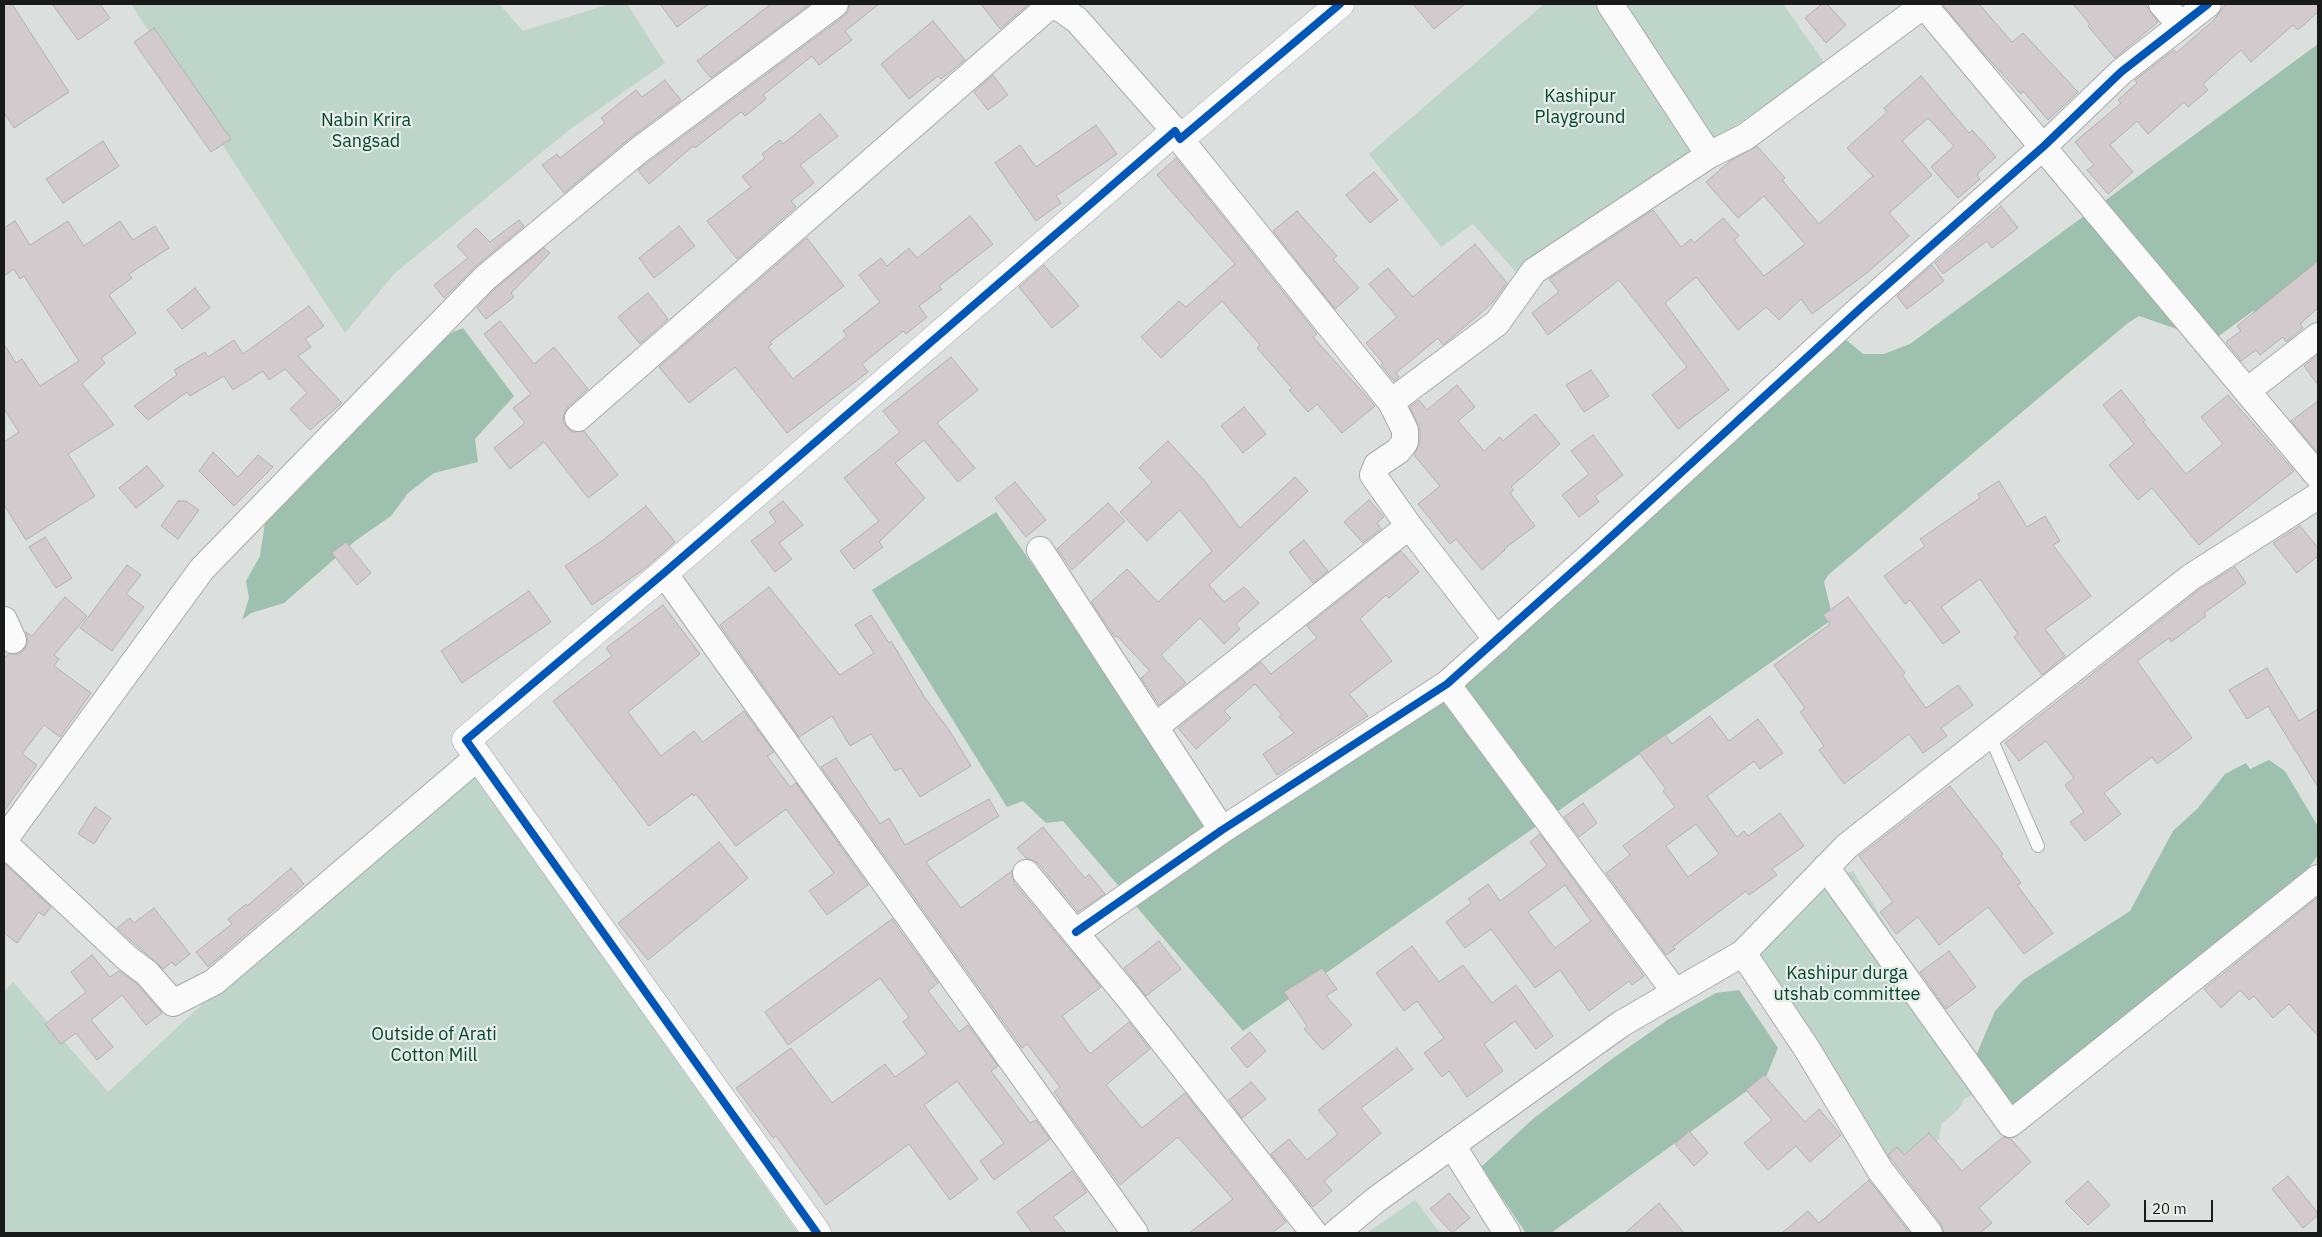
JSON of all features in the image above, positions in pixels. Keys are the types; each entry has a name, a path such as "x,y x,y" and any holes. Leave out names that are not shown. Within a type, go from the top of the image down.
{"street":[{"path":"478,757 214,982 173,1003 148,973 127,958 4,842 202,569 485,278 638,151 835,4"},
{"path":"817,1233 466,740 1177,135 1340,4"},
{"path":"1610,4 1709,155"},
{"path":"1391,402 1497,323 1534,271 1709,155 1745,137 1924,4 2318,476"},
{"path":"2162,4 2181,26"},
{"path":"1076,932 1222,830 1446,684 1497,640 1862,306 2044,146 2121,72 2208,4"},
{"path":"578,418 1046,9 1057,6 1077,20 1177,135 1391,402 1405,430 1405,442 1398,451 1377,465 1373,475 1409,526 1497,640"},
{"path":"2247,391 2318,336"},
{"path":"1336,1233 1377,1199 1621,1024 1743,953 1847,846 2191,577 2318,496"},
{"path":"1155,727 1409,526"},
{"path":"1040,550 1222,830"},
{"path":"664,573 1135,1233"},
{"path":"1446,684 1675,992"},
{"path":"1826,867 2010,1124 2318,878"},
{"path":"1026,873 1076,932 1314,1233"},
{"path":"1743,953 1880,1170 1929,1233"},
{"path":"1452,1145 1507,1233"}],"lane":[{"path":"1990,736 2038,846"}],"green space":[{"name":"Nabin Krira Sangsad","path":"131,4 499,4 523,31 610,4 627,4 665,63 569,130 395,273 345,333"},
{"name":"Kashipur Playground","path":"1544,4 1783,4 1826,65 1516,272 1473,224 1441,247 1369,154"},
{"name":"Outside of Arati Cotton Mill","path":"464,760 798,1233 4,1233 4,992 13,982 108,1092"},
{"name":"Kashipur durga utshab committee","path":"1853,871 1980,1079 1971,1096 1964,1099 1958,1110 1941,1124 1939,1139 1931,1147 1912,1149 1893,1159 1880,1155 1760,960 1763,942 1831,878"},
{"path":"1415,1200 1440,1233 1367,1233"}],"shaded area":[{"path":"2318,44 2318,279 2264,323 2253,311 2212,341 2139,316 2128,323 1828,575 1824,582 1833,619 1243,1031 1063,821 1046,823 1023,801 1007,807 872,590 996,512 1224,842 1501,644 1845,339 1863,354 1884,354 1910,344"},
{"path":"463,328 514,396 475,439 478,462 434,473 408,493 391,516 355,541 284,603 251,613 242,620 249,598 246,581 260,556 266,516 431,350 453,332"},
{"path":"2269,760 2285,771 2317,825 2318,855 2304,874 2031,1122 2007,1101 1976,1056 1995,1011 2023,980 2130,911 2173,831 2198,808 2225,774 2246,763 2250,769"},
{"path":"1739,990 1778,1048 1766,1077 1551,1233 1526,1233 1481,1167 1534,1118 1669,1019 1716,993"}],"building":[{"path":"4,4 12,4 69,92 14,128 4,113"},
{"path":"52,4 100,4 110,18 78,40"},
{"path":"660,4 709,4 677,27"},
{"path":"771,4 810,4 711,78 697,61"},
{"path":"850,4 879,4 845,31 852,40 819,65 812,56 763,95 766,99 745,116 741,112 695,148 693,146 649,184 638,170 844,16 849,10"},
{"path":"981,4 1029,4 1000,29"},
{"path":"1413,4 1465,4 1434,29"},
{"path":"1822,4 1827,4 1846,25 1826,43 1805,18"},
{"path":"1942,4 1979,4 2012,42 2023,33 2078,92 2048,120 2023,91 2021,94 1984,54"},
{"path":"2073,4 2145,4 2158,22 2115,58 2088,26 2090,24"},
{"path":"2226,4 2318,4 2318,12 2298,30 2293,25 2251,62 2241,50 2203,84 2208,90 2188,107 2184,102 2148,134 2137,121 2110,145 2133,172 2108,194 2087,170 2094,165 2075,142 2121,103 2118,100 2137,83 2135,80 2174,50 2176,53 2214,20"},
{"path":"933,21 965,60 941,79 938,76 909,99 881,64"},
{"path":"154,28 231,139 211,152 134,42"},
{"path":"993,75 1008,95 988,110 974,92"},
{"path":"1921,76 1969,133 1972,130 1996,157 1977,174 1980,179 1958,198 1931,167 1954,146 1928,118 1902,141 1932,175 1889,213 1909,236 1868,272 1812,314 1801,299 1779,320 1766,307 1738,330 1696,277 1665,303 1729,390 1678,429 1652,395 1687,367 1619,280 1548,335 1532,313 1559,292 1549,279 1653,210 1681,247 1691,239 1694,243 1723,218 1739,236 1734,240 1764,276 1805,244 1764,196 1738,218 1706,182 1730,161 1757,146 1785,178 1782,180 1819,224 1873,176 1847,148 1887,112 1884,108"},
{"path":"665,80 681,100 629,139 564,193 542,165 557,154 560,158 605,123 601,118 636,90 642,97"},
{"path":"820,114 838,136 800,165 814,183 791,201 796,207 737,259 707,221 751,187 742,177 765,158 762,154 780,140 783,144"},
{"path":"1096,125 1117,154 1056,196 1061,203 1036,221 995,163 1020,145 1036,167"},
{"path":"103,141 119,166 63,203 46,179"},
{"path":"1176,158 1317,334 1313,337 1375,406 1342,433 1317,404 1308,412 1289,390 1292,388 1257,348 1260,345 1222,301 1161,358 1141,337 1179,301 1186,307 1235,264 1157,175"},
{"path":"1374,172 1398,200 1370,223 1346,195"},
{"path":"2001,206 2018,228 1992,248 1987,241 1943,274 1935,263"},
{"path":"1297,211 1337,256 1333,259 1359,288 1335,309 1273,231"},
{"path":"970,216 993,244 939,286 942,289 919,306 927,317 906,334 903,331 862,364 868,372 787,433 735,367 689,403 659,367 807,238 844,286 770,342 772,344 768,347 793,379 847,336 843,331 880,302 859,275 881,258 887,266 909,248 917,258"},
{"path":"519,220 524,226 475,267 444,298 434,285 468,258 457,246 476,228 490,242"},
{"path":"15,221 30,245 68,221 84,246 120,221 133,240 155,226 169,248 129,274 132,278 109,295 136,333 101,358 105,363 82,384 114,425 68,454 95,496 26,540 4,505 4,442 19,432 4,409 4,344 16,363 22,359 40,386 79,361 24,276 20,279 14,269 4,276 4,228"},
{"path":"679,226 695,246 654,278 639,258"},
{"path":"1475,244 1507,283 1493,302 1480,314 1443,345 1438,338 1396,373 1399,377 1394,381 1381,365 1383,363 1366,343 1397,317 1369,284 1388,268 1413,297"},
{"path":"544,248 550,253 511,293 514,297 486,319 477,308 495,289"},
{"path":"2318,261 2318,308 2300,324 2303,328 2286,342 2283,337 2260,355 2256,350 2241,361 2226,342 2241,331 2237,326"},
{"path":"1044,265 1079,306 1052,328 1019,287"},
{"path":"1932,265 1944,281 1907,309 1897,296"},
{"path":"195,288 210,308 182,329 167,310"},
{"path":"648,293 668,319 640,344 618,317"},
{"path":"309,306 324,326 305,339 311,347 298,356 342,403 310,430 290,409 307,393 285,369 269,380 263,371 233,390 224,376 190,396 187,392 148,420 134,406 177,375 174,370 205,352 208,357 234,340 243,354"},
{"path":"500,321 534,364 554,347 588,389 568,407 563,421 567,428 573,432 584,431 618,475 588,498 544,442 510,469 494,448 525,423 513,408 531,394 484,334"},
{"path":"2318,355 2318,385 2304,366"},
{"path":"951,357 978,390 937,423 975,468 958,482 924,440 895,463 925,498 879,542 883,547 854,569 840,551 879,521 844,478 900,432 883,411"},
{"path":"1591,370 1609,396 1584,412 1566,385"},
{"path":"1457,385 1475,407 1458,421 1484,451 1500,437 1503,441 1535,414 1560,444 1511,487 1514,490 1510,493 1535,526 1504,549 1482,570 1456,539 1450,544 1418,504 1440,486 1414,455 1420,443 1420,430 1410,407 1419,400 1427,410"},
{"path":"2121,390 2145,420 2143,422 2186,474 2223,444 2201,417 2228,395 2294,471 2199,545 2152,488 2138,500 2109,465 2134,444 2103,405"},
{"path":"2318,401 2318,453 2291,421"},
{"path":"1244,407 1266,434 1243,453 1221,426"},
{"path":"1593,435 1623,475 1595,496 1599,502 1579,517 1562,495 1589,474 1571,451"},
{"path":"1168,441 1204,480 1240,528 1295,477 1308,491 1209,585 1224,602 1244,587 1259,603 1236,624 1240,629 1224,644 1200,618 1161,655 1186,683 1159,705 1141,678 1150,671 1117,636 1115,637 1091,602 1127,569 1158,602 1212,551 1180,510 1147,541 1120,512 1152,482 1139,468"},
{"path":"213,452 238,477 258,455 273,467 234,506 199,471"},
{"path":"147,466 164,486 136,508 119,488"},
{"path":"1999,481 2027,527 2045,516 2060,541 2053,545 2091,596 2045,629 2065,656 2042,675 2014,637 2018,634 1980,579 1941,607 1960,632 1943,644 1910,600 1905,604 1884,576 1925,546 1920,539 1980,498 1978,494"},
{"path":"1015,482 1046,520 1026,537 995,498"},
{"path":"1369,500 1384,517 1377,523 1381,529 1363,543 1344,522"},
{"path":"178,501 186,501 199,510 178,539 161,526"},
{"path":"783,501 803,525 779,543 792,559 775,572 751,541 776,522 769,512"},
{"path":"1108,503 1125,521 1072,570 1057,549"},
{"path":"646,506 675,542 647,567 592,605 565,566 603,540"},
{"path":"2300,526 2318,548 2318,556 2297,573 2273,543"},
{"path":"45,537 72,578 56,588 29,547"},
{"path":"1304,540 1328,571 1313,583 1289,552"},
{"path":"346,542 371,573 357,585 332,553"},
{"path":"1401,551 1419,572 1389,598 1386,595 1360,619 1392,661 1349,694 1368,716 1277,775 1263,754 1294,733 1279,717 1282,715 1255,684 1224,711 1231,718 1196,749 1178,728 1261,662 1271,674 1317,638 1307,626"},
{"path":"127,565 141,575 126,594 144,607 112,651 80,628"},
{"path":"2235,567 2246,583 2204,613 2206,616 2171,642 2169,638 2137,661 2192,738 2157,764 2152,757 2104,793 2121,814 2085,841 2070,822 2084,812 2065,785 2074,778 2046,741 2019,761 2005,743 2200,589"},
{"path":"769,587 840,675 874,653 855,625 871,615 889,643 891,641 925,698 949,730 971,766 920,797 901,768 895,771 871,734 850,746 832,716 799,737 720,625"},
{"path":"529,591 551,622 462,683 441,651"},
{"path":"65,597 87,616 54,655 59,659 54,666 91,693 60,737 44,725 22,754 37,765 4,811 4,658 8,654 19,654 25,649 28,641 26,632 32,636"},
{"path":"1848,597 1905,673 1902,675 1926,708 1958,685 1973,705 1941,728 1947,736 1923,753 1909,734 1844,784 1819,750 1824,746 1800,712 1805,708 1774,665 1830,624 1823,615"},
{"path":"663,605 700,654 628,712 661,756 694,731 703,742 744,711 774,752 767,756 790,787 796,783 868,885 827,915 809,891 834,873 786,809 736,846 696,794 694,796 692,794 649,826 553,701 612,656 606,648"},
{"path":"2267,668 2299,721 2318,709 2318,787 2268,706 2247,719 2229,690"},
{"path":"1710,716 1729,741 1758,719 1783,753 1760,769 1754,761 1707,796 1737,837 1744,831 1748,836 1780,813 1804,846 1772,869 1777,875 1749,895 1746,891 1673,947 1675,949 1666,955 1606,873 1630,855 1623,846 1675,807 1663,791 1666,789 1639,753 1665,735 1672,744","holes":["1696,824 1719,854 1688,877 1666,846"]},
{"path":"836,758 880,824 889,818 905,845 989,799 999,816 926,862 961,908 1012,871 1014,883 1101,987 1062,1016 1090,1054 1129,1022 1150,1049 1106,1085 1142,1128 1185,1093 1286,1222 1272,1233 1189,1233 1233,1199 1178,1137 1120,1185 1060,1102 1054,1092 1060,1087 1027,1044 1022,1048 821,767"},
{"path":"1950,786 2003,854 2001,856 2021,883 2017,885 2053,933 2024,954 1988,907 1939,945 1918,917 1896,934 1880,912 1893,902 1859,856"},
{"path":"1583,803 1597,823 1579,837 1564,817"},
{"path":"95,807 111,818 94,844 78,834"},
{"path":"1043,827 1085,878 1089,874 1105,894 1078,912 1038,863 1026,858 1017,848"},
{"path":"1540,834 1644,976 1632,985 1629,981 1589,1011 1560,970 1535,988 1491,929 1465,948 1446,922 1471,903 1468,899 1488,884 1500,901 1544,868 1547,865 1530,842","holes":["1565,885 1591,921 1555,948 1528,912"]},
{"path":"719,842 748,878 648,960 618,923"},
{"path":"4,863 51,907 44,916 39,912 17,943 4,933"},
{"path":"291,868 304,884 208,967 196,952 232,924 228,919 246,904 247,906"},
{"path":"2318,897 2318,1036 2289,1004 2273,1018 2254,996 2249,1000 2240,990 2221,1008 2204,989"},
{"path":"154,908 190,954 175,966 172,962 163,969 117,928 130,918 134,923"},
{"path":"892,919 938,983 928,991 959,1032 968,1025 998,1066 991,1071 1030,1123 1036,1120 1050,1139 994,1180 980,1161 1004,1143 957,1081 924,1105 978,1179 950,1200 909,1144 826,1205 776,1136 773,1138 736,1088 791,1048 832,1103 885,1064 895,1077 927,1054 903,1022 909,1017 880,978 788,1045 765,1012"},
{"path":"1159,941 1181,969 1146,996 1124,968"},
{"path":"1412,946 1439,982 1463,965 1492,1003 1516,985 1553,1036 1536,1049 1515,1021 1484,1044 1503,1071 1467,1097 1449,1071 1442,1077 1424,1053 1444,1038 1417,1001 1404,1011 1376,973"},
{"path":"1949,951 1976,987 1946,1009 1920,972"},
{"path":"92,955 110,977 119,971 137,984 162,1013 146,1025 122,995 91,1020 113,1047 97,1060 76,1033 61,1044 45,1024 86,992 71,972"},
{"path":"1322,968 1337,989 1326,996 1352,1025 1323,1050 1304,1029 1307,1026 1284,992"},
{"path":"1250,1032 1266,1051 1247,1068 1231,1048"},
{"path":"1397,1048 1413,1069 1361,1108 1381,1133 1324,1181 1332,1191 1313,1207 1271,1154 1289,1139 1307,1160 1338,1134 1318,1110"},
{"path":"1764,1075 1805,1122 1819,1109 1841,1135 1810,1162 1796,1146 1768,1170 1744,1143 1772,1120 1746,1090"},
{"path":"1251,1082 1266,1099 1242,1118 1229,1100"},
{"path":"1689,1131 1708,1153 1694,1166 1675,1144"},
{"path":"1929,1133 1962,1171 2003,1137 2011,1139 2031,1162 1979,1208 1992,1223 1980,1233 1944,1233 1941,1224 1888,1155 1897,1147 1904,1155"},
{"path":"1072,1171 1087,1192 1053,1217 1066,1233 1032,1233 1017,1212"},
{"path":"2288,1176 2318,1213 2303,1228 2272,1189"},
{"path":"1869,1180 1910,1233 1782,1233 1808,1211 1819,1223"},
{"path":"2088,1181 2110,1205 2088,1225 2065,1202"},
{"path":"1449,1193 1470,1218 1452,1233 1430,1209"},
{"path":"1659,1203 1684,1233 1625,1233"}],"cycle path":[{"path":"817,1233 466,740 664,573 1175,131 1180,139 1340,4"},
{"path":"1076,932 1222,830 1447,684 1862,307 2044,146 2121,72 2208,4"}]}
